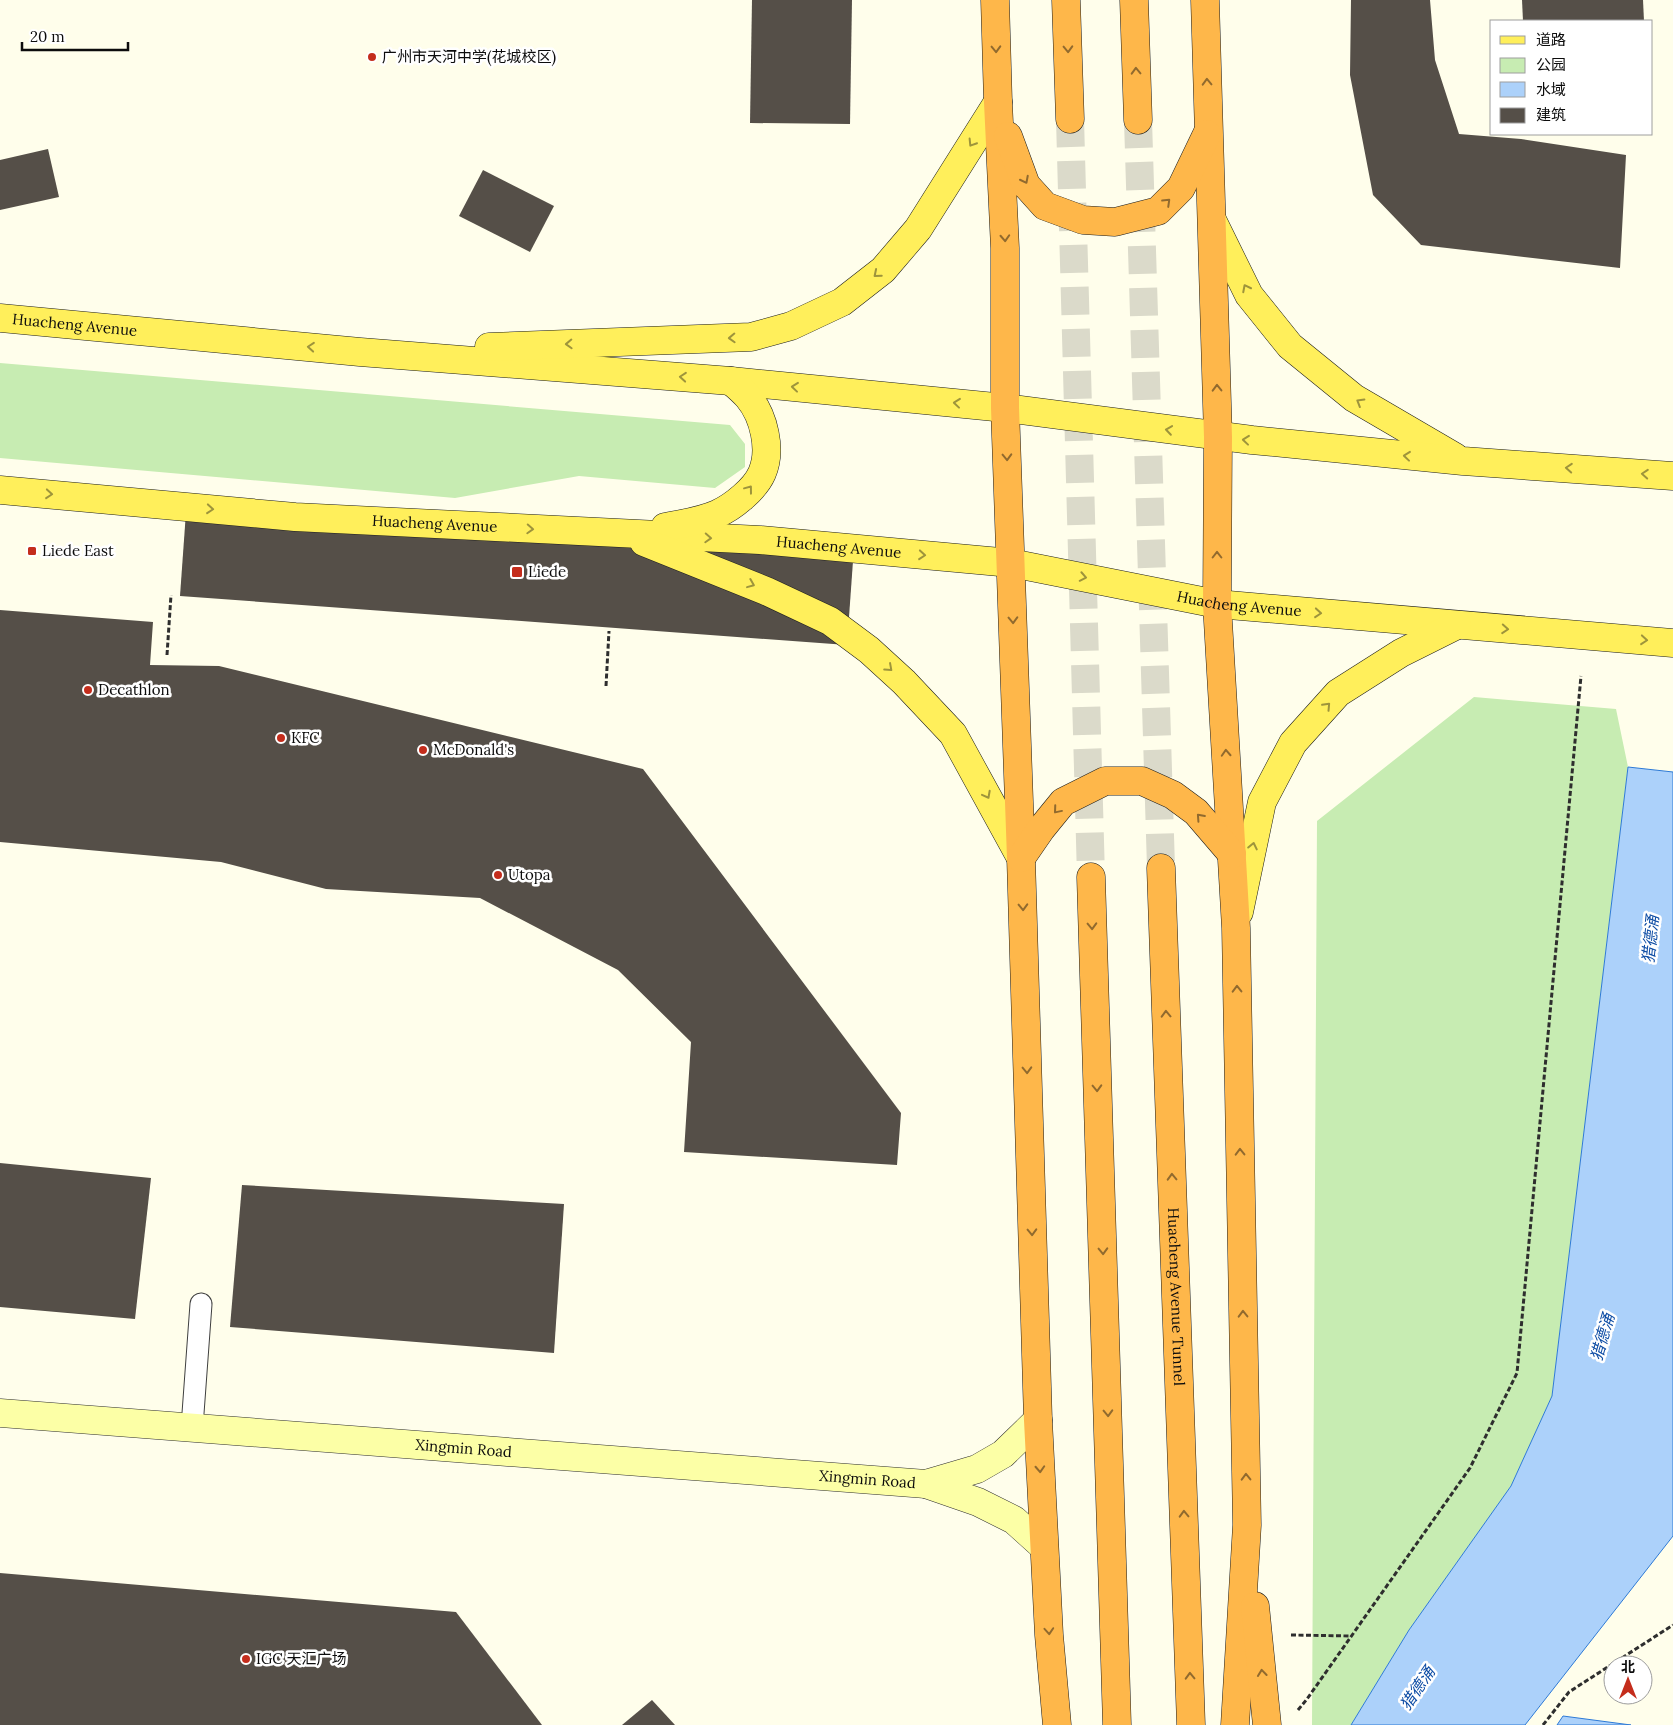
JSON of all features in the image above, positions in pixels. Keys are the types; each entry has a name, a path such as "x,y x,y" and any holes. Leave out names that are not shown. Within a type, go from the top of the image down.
{"highway":[{"path":"995,0 1005,248 1005,408 1038,1420 1049,1635 1057,1725"},
{"path":"1066,0 1070,119"},
{"path":"1134,0 1138,120"},
{"path":"1205,0 1218,437 1217,604 1236,928 1247,1525 1235,1725"},
{"path":"998,102 1026,185 1045,206 1082,220 1115,222 1158,212 1182,188 1209,131"},
{"path":"1021,858 1063,802 1106,781 1142,781 1173,795 1196,812 1232,854"},
{"name":"Huacheng Avenue Tunnel","path":"1161,868 1191,1725"},
{"path":"1091,877 1117,1725"},
{"path":"1247,1525 1267,1723"}],"main road":[{"path":"360,352 751,338 791,326 842,302 883,270 918,229 998,102"},
{"path":"1213,222 1249,296 1290,346 1354,398 1463,461"},
{"name":"Huacheng Avenue","path":"0,318 360,352 731,381 1005,408 1218,437 1463,461 1673,476"},
{"path":"624,534 685,523 718,514 743,497 762,474 767,450 761,419 749,398 731,381"},
{"name":"Huacheng Avenue","path":"0,490 295,517 760,540 1011,563 1217,604 1673,643"},
{"path":"624,534 766,590 830,621 869,650 904,682 953,734 1021,858"},
{"path":"1236,928 1262,802 1292,742 1338,693 1401,653 1457,625"}],"street":[{"name":"Xingmin Road","path":"0,1413 926,1484 978,1502 1014,1520 1044,1547"},
{"name":"Xingmin Road","path":"926,1484 978,1469 1003,1454 1038,1420"}],"lane":[{"path":"192,1427 201,1304"}],"path":[{"path":"168,655 171,595"},
{"path":"606,686 609,631"},
{"path":"1296,1712 1470,1468 1517,1374 1581,676"},
{"path":"1543,1725 1569,1692 1673,1624"},
{"path":"1291,1635 1351,1636"}],"green space":[{"path":"0,363 730,425 745,444 745,467 715,488 579,476 455,498 0,458"},
{"path":"1474,697 1616,709 1628,767 1552,1396 1511,1486 1409,1630 1351,1725 1312,1725 1317,821"}],"water":[{"name":"猎德涌","path":"1628,767 1673,772 1673,1536 1525,1725 1351,1725 1409,1630 1511,1486 1552,1396"},
{"path":"1563,1716 1631,1725 1557,1725"}],"building":[{"path":"752,0 852,0 850,124 750,123"},
{"path":"1351,0 1430,0 1435,60 1459,134 1521,139 1626,155 1620,268 1421,245 1373,195 1350,75"},
{"path":"1522,0 1643,0 1644,20 1523,20"},
{"path":"48,149 59,197 0,210 0,160"},
{"path":"483,170 554,206 530,252 459,216"},
{"name":"Liede","path":"187,498 854,547 847,645 180,596"},
{"name":"Utopa","path":"0,610 153,622 150,665 219,666 643,769 901,1113 897,1165 684,1152 691,1042 618,970 480,898 326,889 221,862 0,842"},
{"path":"0,1163 151,1178 135,1319 0,1307"},
{"path":"242,1185 564,1204 554,1353 230,1327"},
{"name":"IGC 天汇广场","path":"0,1573 456,1612 542,1725 0,1725"},
{"path":"652,1700 675,1725 622,1725"}],"tunnel":[{"path":"1070,119 1091,877"},
{"path":"1138,120 1161,868"}],"place":[{"name":"广州市天河中学(花城校区)","path":"372,57"},
{"name":"Liede East","path":"32,551"},
{"name":"Liede","path":"517,572"},
{"name":"Decathlon","path":"88,690"},
{"name":"KFC","path":"281,738"},
{"name":"McDonald's","path":"423,750"},
{"name":"Utopa","path":"498,875"},
{"name":"IGC 天汇广场","path":"246,1659"}]}
